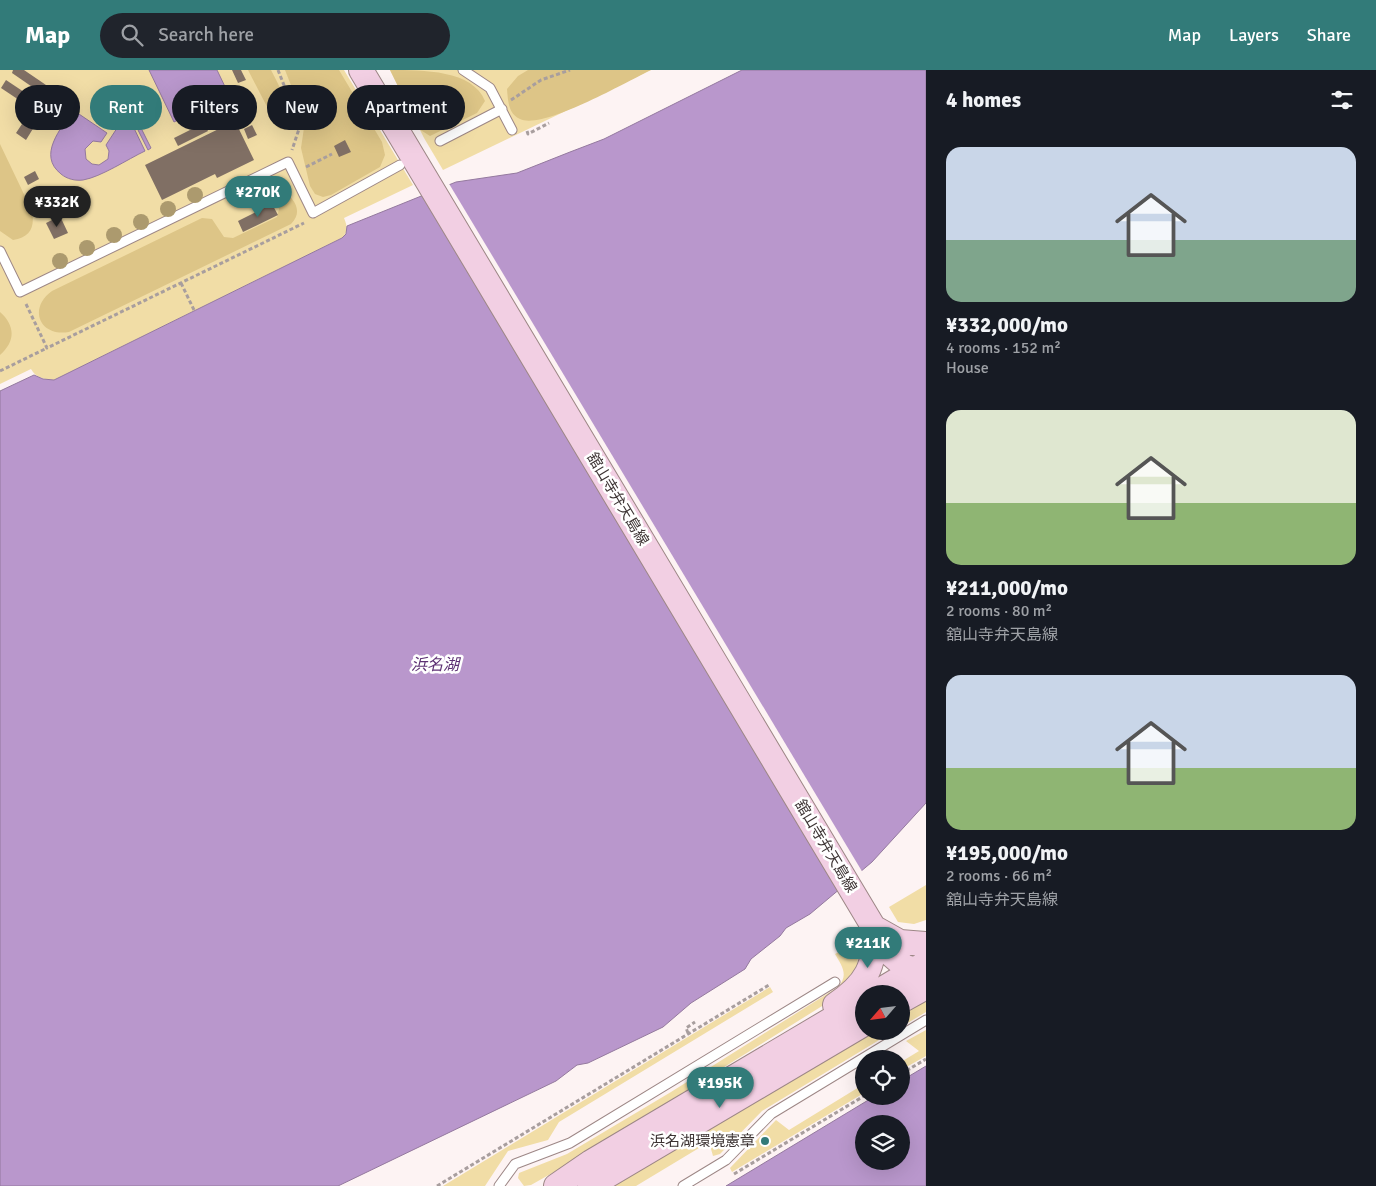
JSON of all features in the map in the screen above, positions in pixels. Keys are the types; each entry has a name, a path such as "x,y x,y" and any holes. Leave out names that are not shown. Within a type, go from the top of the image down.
{"main road":[{"name":"舘山寺弁天島線","path":"361,70 410,168 889,953"},
{"path":"709,1093 860,986 872,965 875,928 900,942 926,944"},
{"path":"889,953 896,961 923,973"},
{"path":"883,985 889,953"},
{"path":"901,985 923,973"},
{"path":"556,1186 709,1093 855,1011"},
{"path":"590,1186 855,1029"}],"lane":[{"path":"463,70 490,88 512,130"},
{"path":"440,141 502,109"},
{"path":"0,251 20,292 288,162 313,212 410,168"},
{"path":"499,1186 515,1164 525,1158 570,1142 835,982"},
{"path":"683,1186 726,1160 770,1114 926,1020"},
{"path":"510,1172 512,1186"}],"path":[{"path":"278,70 300,126 288,162"},
{"path":"521,94 541,80 570,70"},
{"path":"528,134 549,123"},
{"path":"309,165 332,154"},
{"path":"0,371 315,217 313,212"},
{"path":"181,283 194,310"},
{"path":"20,292 47,348"},
{"path":"437,1186 769,984"},
{"path":"688,1033 686,1028 695,1022"},
{"path":"910,1069 926,1059"},
{"path":"731,1176 855,1101"}],"shaded area":[{"path":"0,70 344,70 353,85 347,85 347,130 380,130 413,185 344,218 347,228 342,238 54,380 38,376 31,369 0,384"},
{"path":"248,70 271,70 278,85 267,85 267,107 257,85"},
{"path":"285,70 339,70 348,85 347,130 375,130 382,142 385,155 380,167 331,195 323,197 315,194 310,186 301,148 304,130 337,130 337,85 291,85"},
{"path":"390,70 651,70 443,170 420,130 465,130 465,85 398,85"},
{"path":"390,70 417,70 445,74 470,83 479,91 485,101 477,113 465,119 465,85 397,85"},
{"path":"528,70 651,70 585,103 547,118 531,121 520,119 513,114 509,106 507,89 518,76"},
{"path":"421,130 442,130 430,136"},
{"path":"0,144 32,211 32,227 24,237 19,239 13,240 0,231"},
{"path":"281,189 290,196 296,205 297,214 291,224 69,332 50,330 40,320 40,305 52,291 202,218 212,219 224,237 233,238 277,217 279,209 274,194 277,190"},
{"path":"0,312 9,322 12,333 9,344 0,355"},
{"path":"926,885 926,920 914,924 898,922 889,907"},
{"path":"859,941 857,969 835,998 570,1163 531,1185 524,1186 518,1178 519,1173 567,1154 671,1092 838,987 844,974 835,954"},
{"path":"770,987 773,992 559,1122 548,1140 508,1151 485,1186 443,1186"},
{"path":"926,999 926,1012 910,1022 910,1009"},
{"path":"926,1030 926,1056 910,1065 910,1056 919,1051 906,1041"},
{"path":"857,1040 879,1040 863,1050 855,1050 855,1055 762,1111 720,1154 713,1156 709,1142 636,1186 612,1186"},
{"path":"855,1090 855,1098 732,1172 730,1168 776,1120 789,1130"}],"water":[{"path":"149,70 217,70 224,85 172,85 172,118 162,97 162,85 156,85"},
{"name":"浜名湖","path":"742,70 926,70 926,803 872,862 810,914 786,928 780,936 751,959 745,969 691,1003 663,1027 588,1063 577,1065 556,1081 338,1186 0,1186 0,391 34,375 43,379 54,380 342,238 346,234 347,226 456,182 517,173 604,139"},
{"path":"80,115 90,122 90,130 103,130 107,133 101,142 93,141 85,149 86,159 92,164 99,165 108,159 109,151 106,145 116,130 135,130 145,151 106,172 83,180 71,179 61,174 54,167 51,159 51,150 60,130 80,130"},
{"path":"138,130 142,130 151,148 148,150"},
{"path":"926,1066 926,1186 726,1186 860,1105 910,1105 910,1076"}],"pier":[{"path":"448,182 863,873 840,893 420,193"}],"building":[{"path":"13,70 24,70 46,85 29,85 12,73"},
{"path":"232,70 241,70 246,80 238,83"},
{"path":"6,80 15,86 15,97 1,88"},
{"path":"18,130 32,130 26,140 16,133"},
{"path":"190,130 208,131 178,146 174,138"},
{"path":"217,130 239,130 254,160 217,178 215,174 162,200 145,165"},
{"path":"244,130 254,130 257,135 248,139"},
{"path":"345,140 351,152 339,157 334,146"},
{"path":"35,171 39,179 28,185 24,177"},
{"path":"272,204 278,215 243,232 238,221"},
{"path":"60,216 68,233 54,239 46,223"}],"place":[{"name":"浜名湖環境憲章","path":"765,1141"}]}
